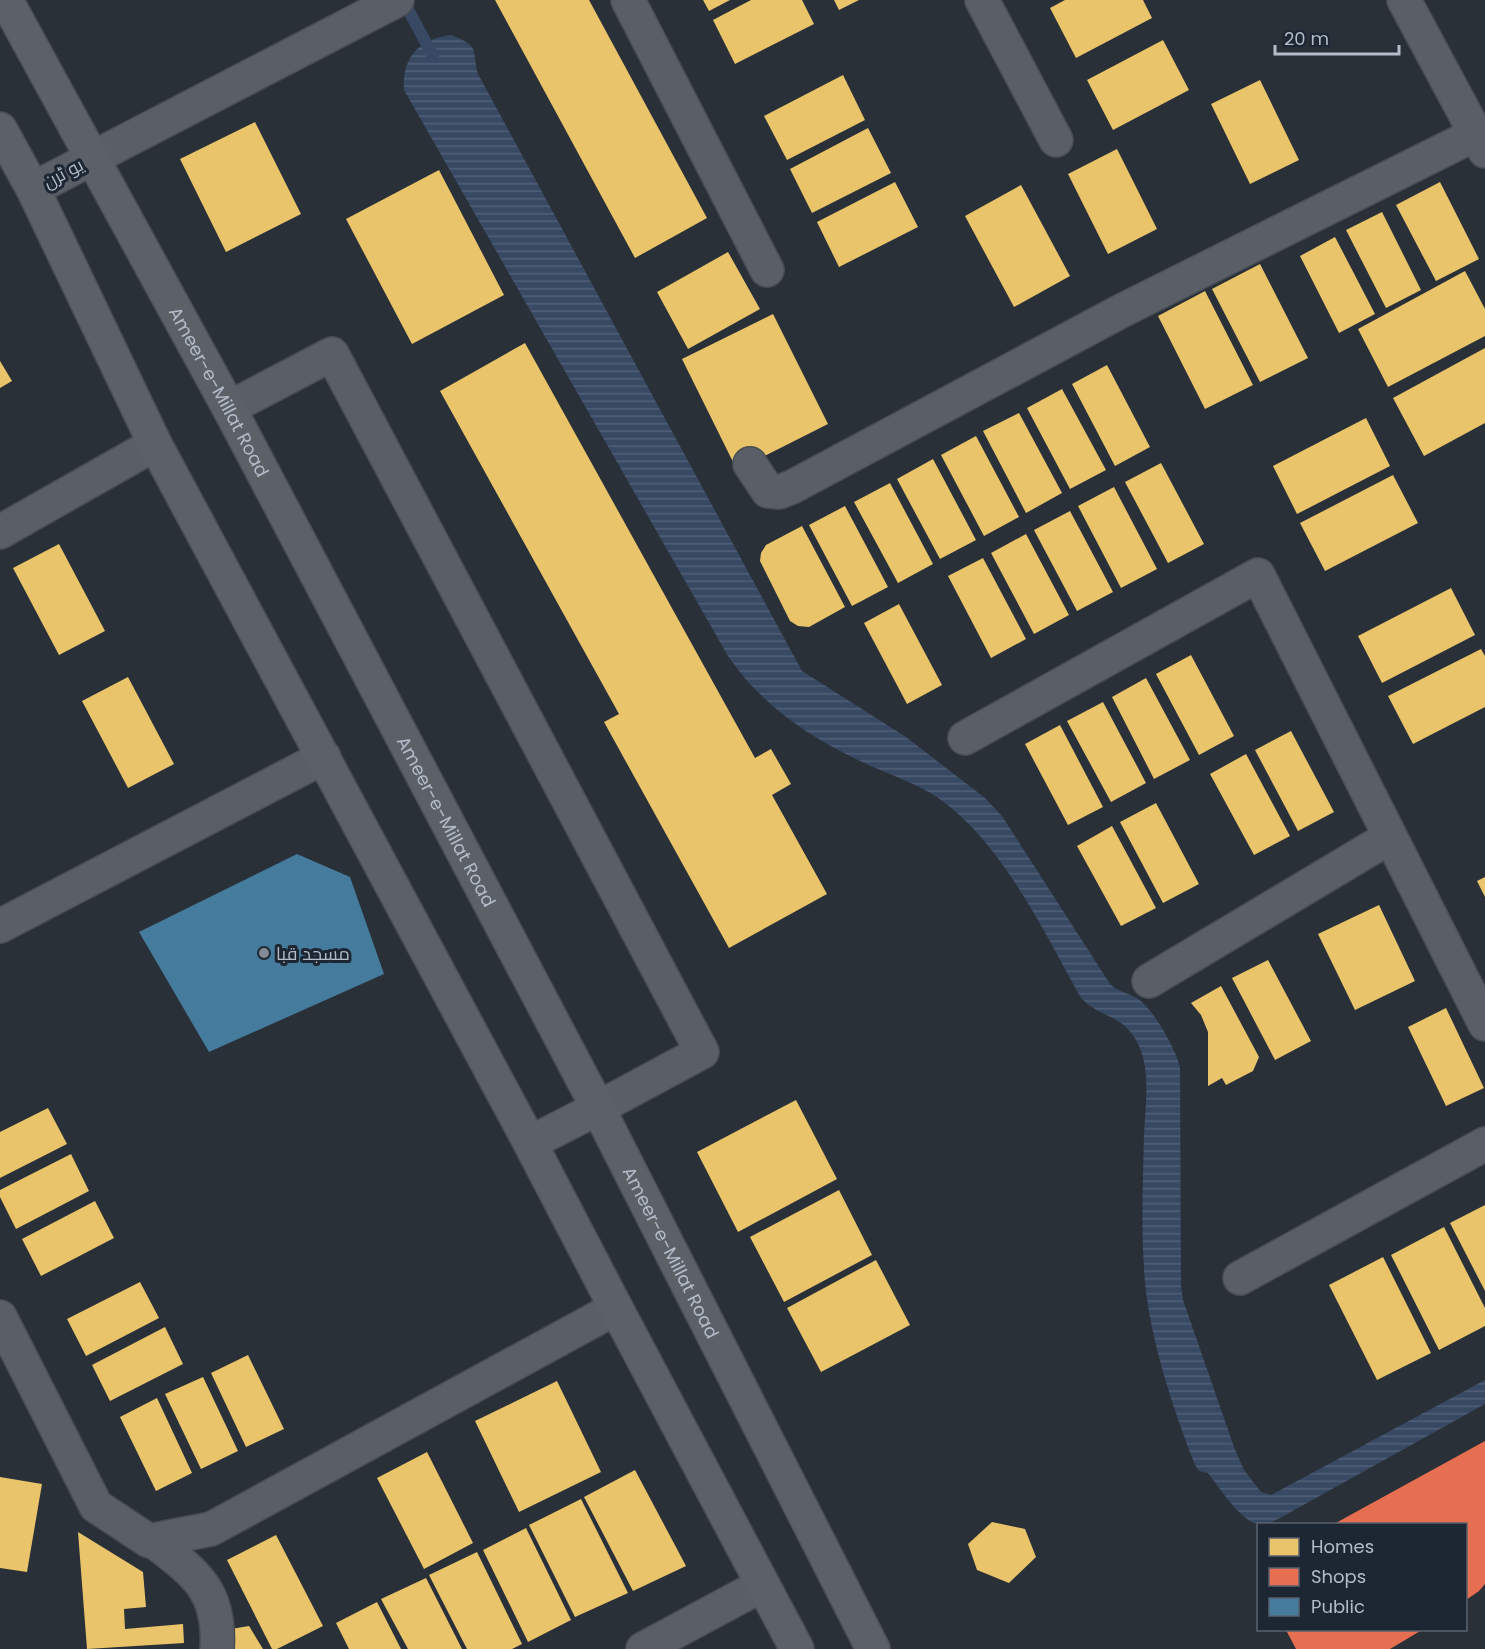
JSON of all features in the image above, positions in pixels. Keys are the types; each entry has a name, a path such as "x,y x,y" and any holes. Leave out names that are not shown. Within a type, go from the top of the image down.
{"main road":[{"name":"Ameer-e-Millat Road","path":"6,0 229,408 597,1108 873,1649"},
{"path":"0,129 33,189 154,444 530,1143 615,1308 797,1649"},
{"path":"530,1143 597,1108"}],"street":[{"name":"یو ٹرن","path":"33,189 397,0"},
{"path":"628,0 767,270"},
{"path":"982,0 1056,140"},
{"path":"750,464 768,491 779,492 792,488 1123,309 1481,142 1404,0"},
{"path":"229,408 332,354 702,1052 597,1108"},
{"path":"0,532 154,444"},
{"path":"965,738 1258,575 1485,1024"},
{"path":"0,926 324,757"},
{"path":"1149,981 1390,837"},
{"path":"1240,1278 1485,1144"},
{"path":"4,1333 96,1506 149,1541 212,1529 615,1308"},
{"path":"152,1540 188,1568 212,1598 217,1619 218,1649"},
{"path":"643,1649 762,1585"}],"water":[{"path":"451,35 467,42 473,49 478,74 802,671 906,737 985,798 1002,816 1110,984 1144,1004 1169,1040 1180,1067 1181,1286 1183,1300 1244,1470 1261,1492 1271,1495 1485,1380 1485,1404 1268,1523 1257,1524 1244,1517 1208,1473 1199,1471 1186,1442 1162,1368 1146,1292 1142,1218 1146,1079 1143,1056 1139,1046 1133,1035 1120,1022 1097,1010 1081,998 1035,915 999,859 956,812 923,789 858,760 804,730 768,702 749,683 728,656 404,90 406,68 415,51 430,40"}],"building: Homes":[{"path":"495,0 589,0 707,218 635,258"},
{"path":"703,0 730,0 709,11"},
{"path":"751,0 802,0 814,24 735,64 713,20"},
{"path":"834,0 859,0 839,10"},
{"path":"1065,0 1143,0 1152,18 1076,58 1050,8"},
{"path":"1163,40 1189,90 1113,130 1087,80"},
{"path":"843,75 865,120 787,160 764,116"},
{"path":"1260,80 1299,160 1250,184 1211,104"},
{"path":"255,122 301,214 226,252 180,159"},
{"path":"868,128 891,173 812,213 790,169"},
{"path":"1117,149 1157,229 1108,254 1068,174"},
{"path":"439,170 504,295 412,344 346,219"},
{"path":"895,182 918,227 839,267 817,222"},
{"path":"1440,182 1479,259 1436,281 1396,205"},
{"path":"1021,185 1070,276 1014,307 965,216"},
{"path":"1382,212 1421,290 1386,308 1346,230"},
{"path":"1335,237 1375,314 1339,333 1300,256"},
{"path":"728,252 760,309 688,349 657,292"},
{"path":"1260,264 1308,358 1260,382 1212,289"},
{"path":"1465,271 1485,309 1485,336 1388,387 1358,329"},
{"path":"1205,291 1253,385 1205,409 1158,316"},
{"path":"773,314 828,424 737,470 682,359"},
{"path":"525,343 755,758 771,749 791,784 772,795 827,894 729,948 604,722 619,714 440,391"},
{"path":"1485,348 1485,423 1424,456 1393,398"},
{"path":"0,361 12,381 0,388"},
{"path":"1107,365 1150,447 1115,466 1072,384"},
{"path":"1062,389 1106,470 1070,489 1027,408"},
{"path":"1019,413 1062,493 1026,513 983,431"},
{"path":"1366,418 1390,466 1297,514 1273,466"},
{"path":"976,436 1019,517 984,536 941,455"},
{"path":"933,459 976,540 940,559 897,479"},
{"path":"1161,463 1204,544 1168,563 1125,482"},
{"path":"1393,475 1418,523 1325,571 1300,523"},
{"path":"890,483 933,564 898,583 854,502"},
{"path":"1114,487 1157,569 1121,588 1078,506"},
{"path":"845,506 888,587 852,606 809,525"},
{"path":"1070,511 1113,592 1077,611 1034,530"},
{"path":"802,526 845,607 809,627 798,626 790,621 760,561 761,553 766,545"},
{"path":"1026,534 1069,615 1034,634 991,553"},
{"path":"59,544 105,631 59,655 13,568"},
{"path":"983,558 1026,639 991,658 948,576"},
{"path":"1451,588 1475,635 1382,683 1358,636"},
{"path":"899,604 942,685 907,704 864,623"},
{"path":"1481,649 1485,656 1485,707 1413,744 1388,696"},
{"path":"1191,655 1234,736 1199,755 1156,674"},
{"path":"128,677 174,764 128,788 82,701"},
{"path":"1146,678 1190,760 1154,779 1112,697"},
{"path":"1103,702 1146,783 1111,802 1067,721"},
{"path":"1060,725 1103,807 1068,825 1025,744"},
{"path":"1291,731 1334,812 1298,831 1255,750"},
{"path":"1246,754 1290,836 1254,855 1210,774"},
{"path":"1156,803 1199,884 1163,903 1120,822"},
{"path":"1112,826 1156,908 1121,926 1077,846"},
{"path":"1485,877 1485,897 1477,881"},
{"path":"1379,905 1415,981 1355,1010 1318,934"},
{"path":"1268,960 1311,1041 1275,1060 1232,978"},
{"path":"1221,986 1259,1057 1253,1071 1226,1085 1222,1078 1208,1086 1208,1032 1201,1015 1191,1003"},
{"path":"1446,1008 1484,1088 1446,1106 1408,1027"},
{"path":"796,1100 837,1179 738,1232 697,1152"},
{"path":"48,1108 67,1144 0,1178 0,1132"},
{"path":"71,1154 89,1191 16,1229 0,1197 0,1190"},
{"path":"839,1190 872,1255 784,1302 750,1237"},
{"path":"95,1201 114,1238 41,1276 22,1239"},
{"path":"1485,1205 1485,1291 1450,1223"},
{"path":"1444,1227 1485,1308 1485,1326 1439,1350 1391,1255"},
{"path":"1383,1257 1431,1353 1377,1380 1329,1285"},
{"path":"876,1260 910,1325 821,1372 787,1308"},
{"path":"140,1282 159,1318 86,1356 67,1319"},
{"path":"165,1327 183,1364 110,1401 92,1365"},
{"path":"248,1355 284,1429 246,1447 211,1373"},
{"path":"203,1377 238,1451 201,1469 165,1394"},
{"path":"557,1381 601,1472 519,1512 475,1421"},
{"path":"157,1398 192,1473 156,1491 120,1417"},
{"path":"427,1452 473,1543 424,1569 377,1478"},
{"path":"635,1470 686,1566 633,1591 584,1497"},
{"path":"0,1477 42,1484 27,1572 0,1568"},
{"path":"581,1499 628,1593 575,1617 529,1525"},
{"path":"992,1522 1025,1529 1036,1557 1009,1583 977,1570 968,1544"},
{"path":"526,1528 571,1620 528,1642 483,1550"},
{"path":"78,1532 143,1572 146,1607 124,1609 125,1629 183,1624 184,1643 87,1649"},
{"path":"276,1535 323,1626 277,1649 272,1649 227,1560"},
{"path":"477,1552 522,1644 512,1649 467,1649 429,1575"},
{"path":"426,1578 462,1649 408,1649 381,1599"},
{"path":"377,1602 401,1649 349,1649 336,1623"},
{"path":"249,1626 263,1649 224,1649 225,1630"}],"building: Shops":[{"path":"1485,1441 1485,1584 1467,1599 1467,1523 1336,1523"},
{"path":"1287,1631 1420,1631 1390,1649 1296,1649"}],"building: Public":[{"name":"مسجد قبا","path":"297,854 350,877 384,974 209,1052 139,932"}],"waterway":[{"path":"403,0 433,56"}],"place":[{"name":"مسجد قبا","path":"264,953"}]}
